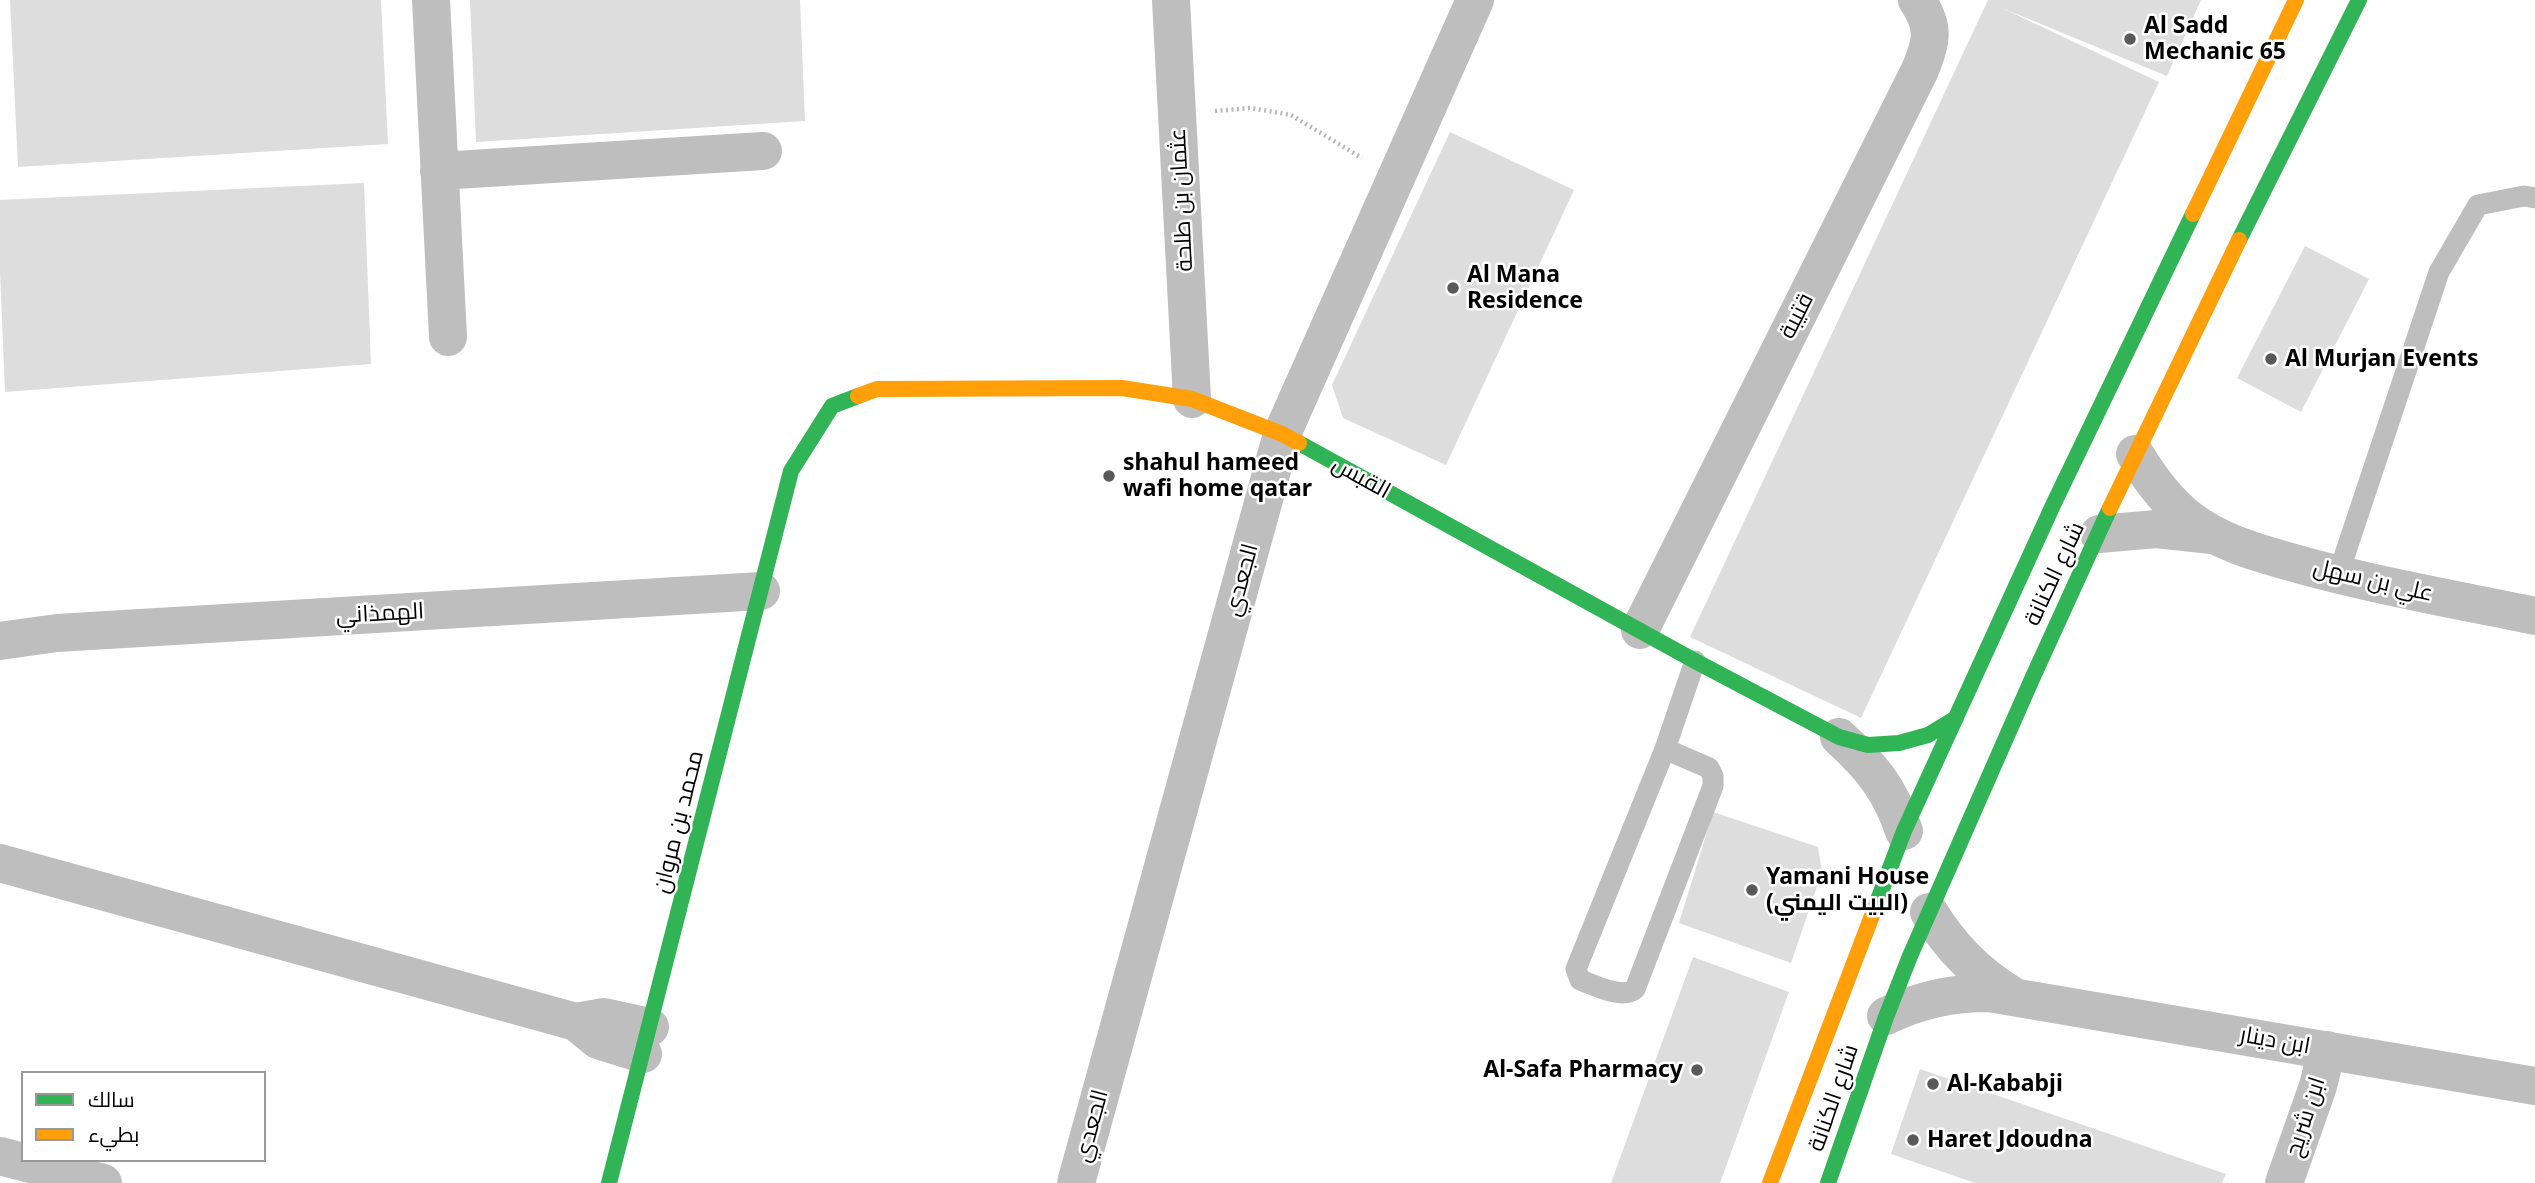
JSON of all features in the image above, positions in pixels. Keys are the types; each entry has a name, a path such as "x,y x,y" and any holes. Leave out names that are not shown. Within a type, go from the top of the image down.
{"street":[{"path":"431,0 448,337"},
{"name":"عثمان بن طلحة","path":"1171,0 1192,400"},
{"name":"الجعدي","path":"1076,1183 1282,434 1475,0"},
{"name":"قتيبة","path":"1640,630 1931,45 1929,18 1917,0"},
{"name":"شارع الكنانة","path":"1770,1183 1904,831 2054,503 2296,0"},
{"name":"شارع الكنانة","path":"1828,1183 1886,1016 1928,912 2024,695 2135,454 2359,0"},
{"path":"439,171 763,150"},
{"name":"القبس","path":"791,471 832,406 877,389 1122,388 1192,400 1282,434 1839,737 1868,745 1899,743 1928,735 1956,718"},
{"name":"علي بن سهل","path":"2135,454 2168,501 2190,520 2214,535 2267,555 2338,575 2535,616"},
{"name":"محمد بن مروان","path":"609,1183 791,471"},
{"name":"علي بن سهل","path":"2099,534 2157,529 2214,535"},
{"name":"الهمذاني","path":"0,640 57,633 761,591"},
{"name":"القبس","path":"1839,737 1881,781 1896,807 1904,831"},
{"path":"0,863 576,1022 598,1040 647,1041"},
{"name":"ابن دينار","path":"1928,912 1957,952 1975,969 2015,997"},
{"name":"ابن دينار","path":"1886,1016 1911,1004 1936,997 1989,993 2535,1086"},
{"name":"ابن شريح","path":"2284,1183 2318,1086 2327,1050"},
{"path":"0,1156 21,1162"},
{"path":"23,1162 103,1183"}],"lane":[{"path":"2338,575 2439,272 2478,205 2525,196 2535,198"},
{"path":"1665,749 1709,768 1713,776 1713,786 1635,989 1630,993 1622,993 1580,980 1576,969 1665,749 1695,661"}],"path":[{"path":"1177,114 1251,108 1291,115 1396,178"}],"building":[{"path":"10,0 381,0 388,144 18,167"},
{"path":"470,0 800,0 805,121 476,142"},
{"path":"1988,0 2201,0 2167,76 2002,8 2159,82 1861,718 1690,637"},
{"name":"Al Mana Residence","path":"1450,132 1574,190 1446,465 1343,418 1332,385"},
{"path":"364,183 371,364 5,392 0,200"},
{"path":"2305,246 2369,279 2301,412 2237,378"},
{"name":"Yamani House (البيت اليمني)","path":"1713,812 1818,847 1822,872 1791,963 1679,923"},
{"path":"1693,957 1789,992 1720,1183 1611,1183"},
{"path":"1920,1069 2226,1174 2222,1183 1975,1183 1891,1154"}],"traffic: fast":[{"path":"2239,240 2359,0"},
{"path":"1873,913 1904,831 2054,503 2193,214"},
{"path":"609,1183 791,471 832,406 858,396"},
{"path":"1299,443 1695,661 1839,737 1868,745 1899,743 1928,735 1956,718"},
{"path":"1828,1183 1910,956 2110,508"}],"traffic: slow":[{"path":"2193,214 2296,0"},
{"path":"2110,508 2239,240"},
{"path":"858,396 877,389 1122,388 1192,399 1299,443"},
{"path":"1770,1183 1873,913"}],"place":[{"name":"Al Sadd Mechanic 65","path":"2130,39"},
{"name":"Al Mana Residence","path":"1453,288"},
{"name":"Al Murjan Events","path":"2271,359"},
{"name":"shahul hameed wafi home qatar","path":"1109,476"},
{"name":"Yamani House (البيت اليمني)","path":"1752,890"},
{"name":"Al-Safa Pharmacy","path":"1697,1070"},
{"name":"Al-Kababji","path":"1933,1084"},
{"name":"Haret Jdoudna","path":"1913,1140"}]}
